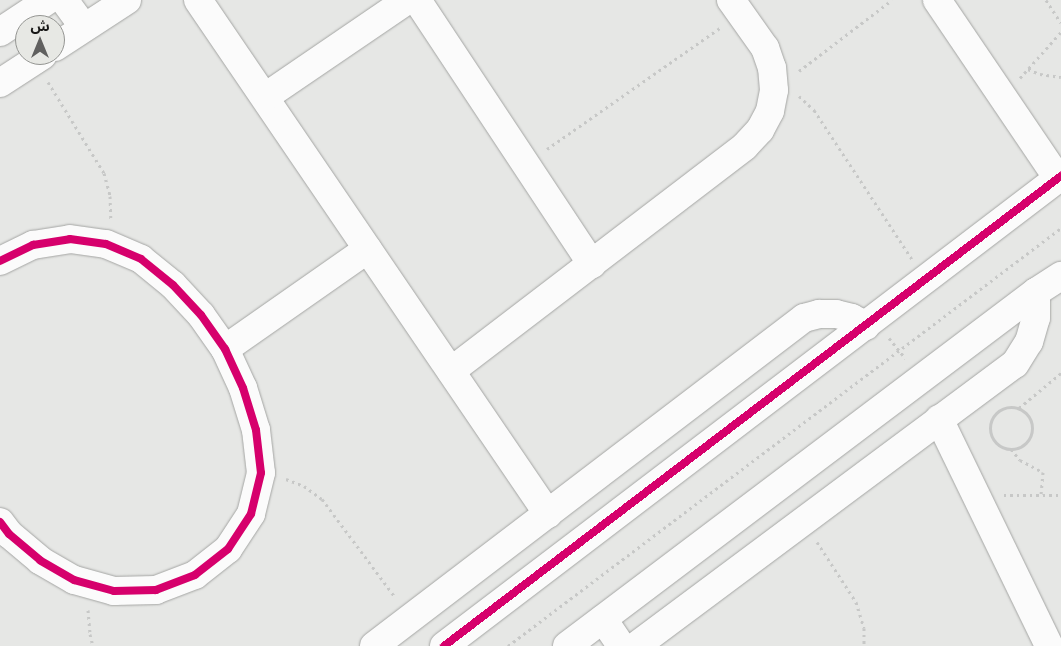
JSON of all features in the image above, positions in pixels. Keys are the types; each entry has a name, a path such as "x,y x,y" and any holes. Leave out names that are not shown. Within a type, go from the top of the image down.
{"street":[{"path":"0,32 48,0"},
{"path":"64,0 84,28"},
{"path":"65,40 127,0"},
{"path":"198,0 548,514"},
{"path":"265,97 407,0"},
{"path":"417,0 592,264"},
{"path":"444,646 1059,177 937,0"},
{"path":"451,371 745,146 760,130 770,111 774,90 772,68 765,48 736,7"},
{"path":"0,83 27,65"},
{"path":"0,261 33,245 70,239 106,244 141,259 173,285 201,315 224,349 243,388 256,430 261,473 251,514 228,549 195,575 156,590 114,591 74,580 40,560 9,534 0,522"},
{"path":"224,349 368,249"},
{"path":"567,646 921,378 1036,292 1061,276"},
{"path":"636,646 1015,364 1029,342 1036,318 1036,292"},
{"path":"374,646 804,318 819,314 836,314 870,323"},
{"path":"939,419 1049,646"},
{"path":"764,497 796,526"},
{"path":"603,619 621,646"}],"path":[{"path":"774,90 892,0"},
{"path":"1046,0 1061,23"},
{"path":"526,164 736,7"},
{"path":"1002,96 1061,32"},
{"path":"50,65 104,173 110,196 111,220 106,244"},
{"path":"1028,69 1040,74 1061,77"},
{"path":"774,90 790,92 804,99 814,110 926,280"},
{"path":"508,646 898,349 1061,228"},
{"path":"870,323 898,349 921,378"},
{"path":"1019,408 1061,373"},
{"path":"1011,449 1026,443 1033,428 1026,413 1019,408 1003,408 992,420 990,428 996,443 1011,449 1020,460 1043,472 1041,495"},
{"path":"261,473 283,477 304,486 322,499 410,618"},
{"path":"975,495 1061,495"},
{"path":"796,526 856,602 864,628 864,646"},
{"path":"92,585 88,610 93,646"}],"cycle path":[{"path":"444,646 1061,176"},
{"path":"0,261 33,245 70,239 106,244 141,259 173,285 201,315 225,349 243,388 256,430 261,473 251,514 228,549 195,575 156,590 114,591 74,580 40,560 9,534 0,522"}]}
